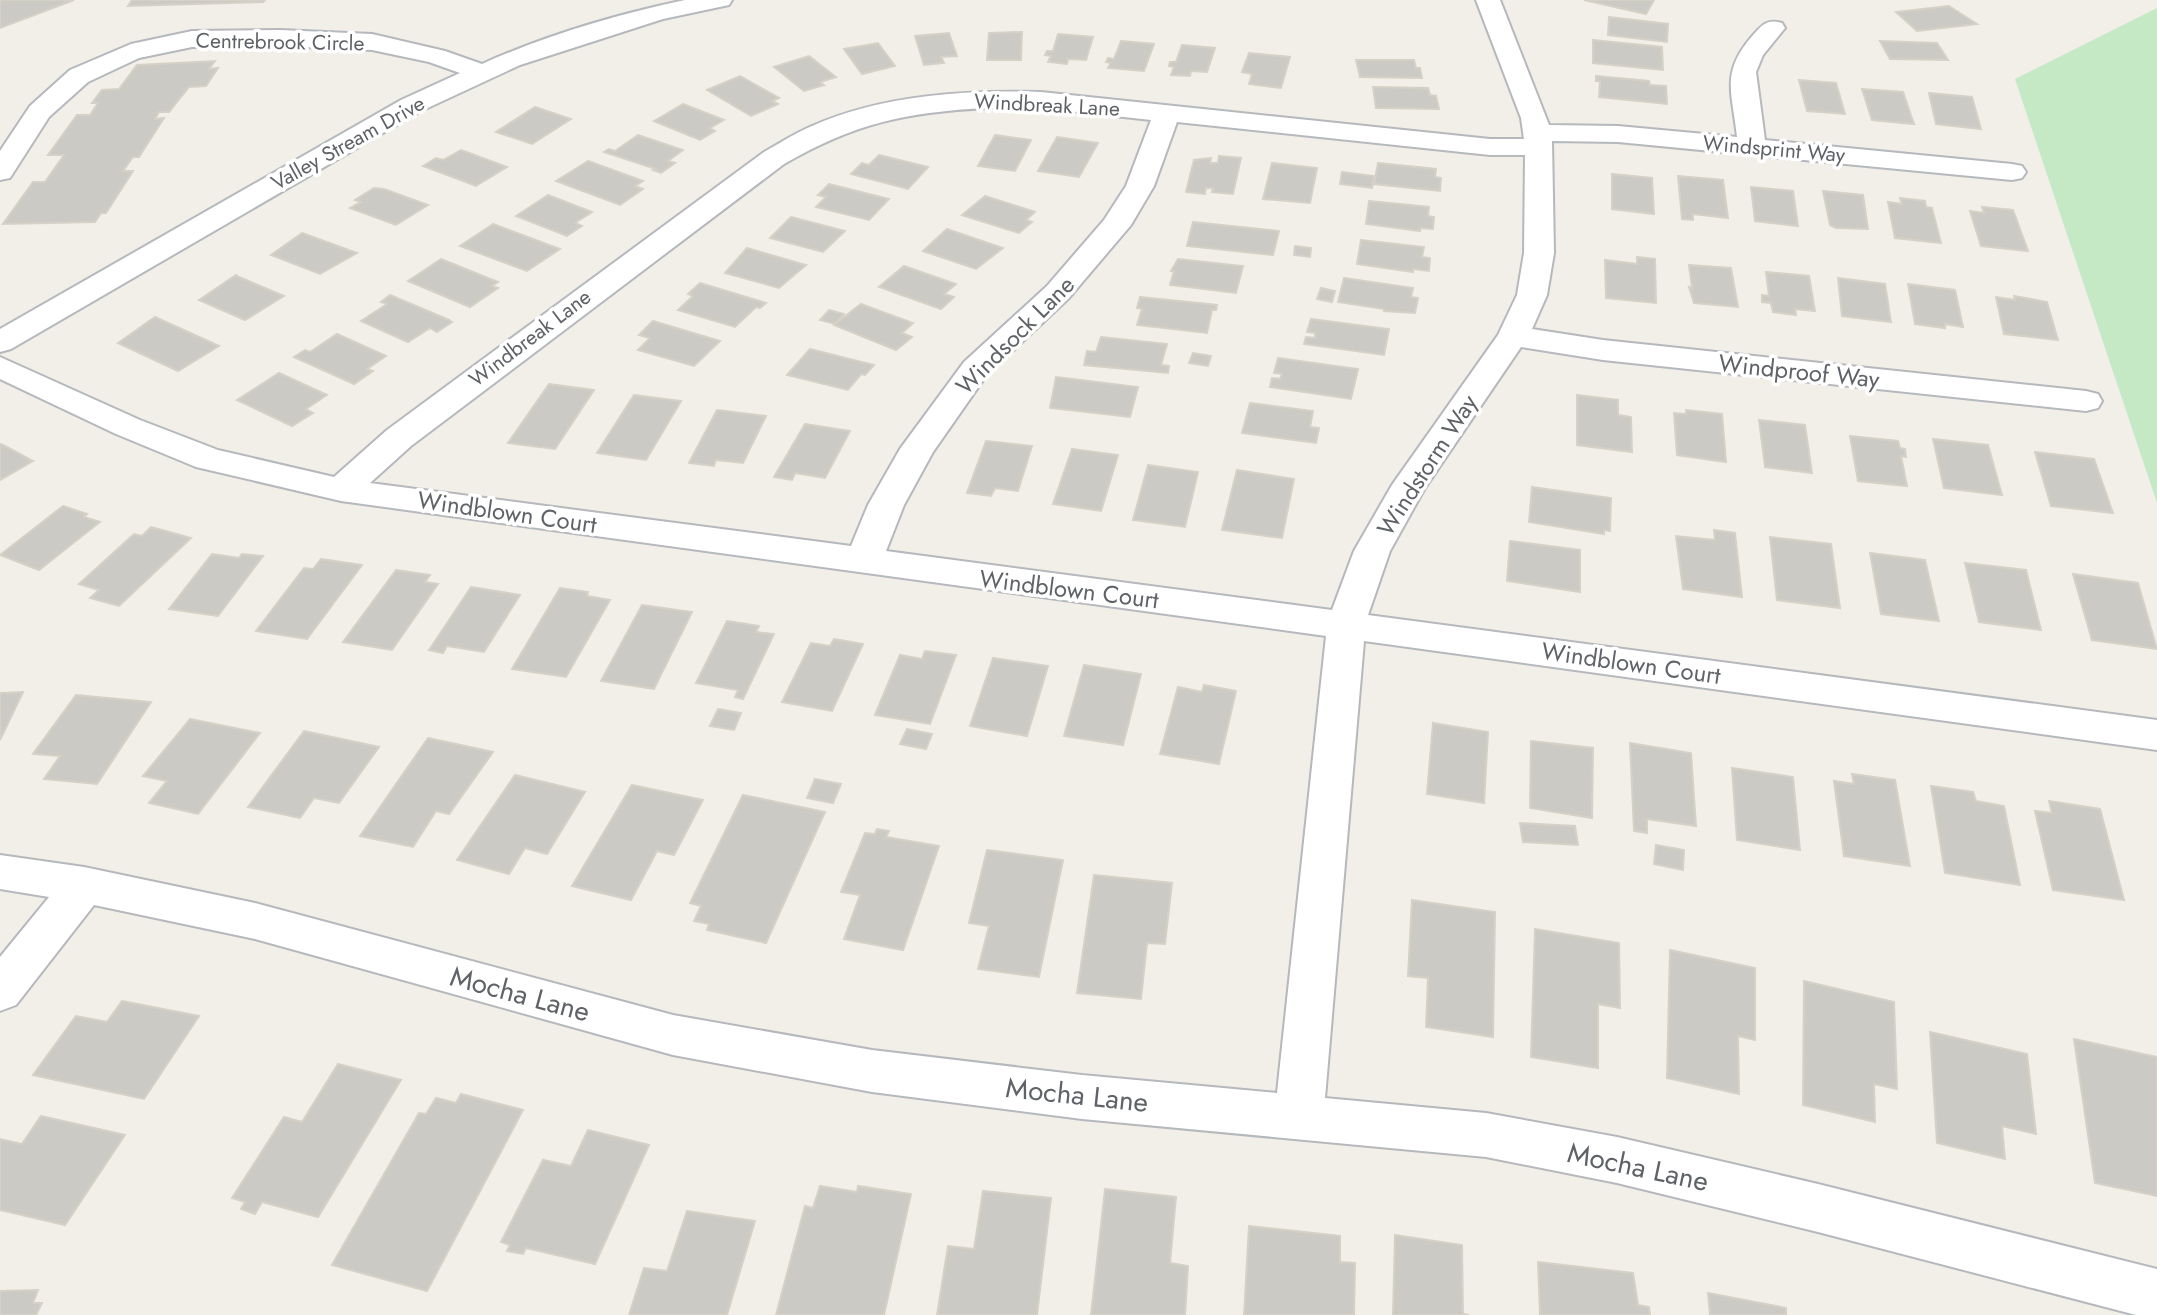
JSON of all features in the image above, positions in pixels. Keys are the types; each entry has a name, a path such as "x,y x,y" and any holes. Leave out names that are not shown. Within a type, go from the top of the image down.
{"street":[{"name":"Valley Stream Drive","path":"1,346 410,106 511,60 658,13 720,0"},
{"name":"Windstorm Way","path":"1299,1115 1346,625 1372,551 1409,485 1513,336 1532,295 1539,253 1537,140 1534,118 1488,0"},
{"path":"1752,147 1743,72 1751,53 1773,28"},
{"name":"Centrebrook Circle","path":"0,172 39,112 79,76 131,52 192,39 280,38 372,42 436,56 483,73"},
{"name":"Windbreak Lane","path":"341,490 399,438 716,199 774,158 829,128 884,112 939,102 997,98 1041,100 1490,147 1537,140"},
{"name":"Windsock Lane","path":"864,560 886,505 911,460 951,400 975,369 1058,292 1116,225 1140,186 1167,113"},
{"name":"Windsprint Way","path":"1537,140 1618,134 2012,172"},
{"name":"Windproof Way","path":"1513,336 1603,350 2086,401"},
{"name":"Windblown Court","path":"1,346 128,428 208,459 341,490 2157,735"},
{"name":"Mocha Lane","path":"0,872 84,886 255,921 673,1035 872,1071 1082,1097 1299,1115 1486,1135 1617,1160 1818,1208 2157,1295"},
{"path":"0,991 84,886"}],"green space":[{"path":"2157,8 2157,503 2015,79"}],"building":[{"path":"2,0 74,0 0,28"},
{"path":"132,0 265,0 128,6"},
{"path":"1584,0 1654,0 1646,14"},
{"path":"1949,6 1977,24 1917,31 1896,12"},
{"path":"1609,17 1668,24 1667,42 1608,35"},
{"path":"1022,32 1021,60 987,60 989,33"},
{"path":"949,33 957,56 941,57 944,63 924,65 915,36"},
{"path":"1058,34 1093,37 1086,60 1068,59 1067,64 1048,62 1051,56 1045,55 1047,51 1053,51"},
{"path":"1593,40 1662,47 1663,70 1593,63"},
{"path":"1121,41 1154,44 1144,71 1108,68 1111,63 1106,62 1108,58 1114,59"},
{"path":"1880,41 1937,43 1948,60 1890,59"},
{"path":"878,43 895,66 862,74 844,49"},
{"path":"1182,45 1215,48 1207,72 1191,71 1190,76 1171,75 1174,67 1169,66 1170,62 1176,62"},
{"path":"1249,53 1290,57 1281,88 1249,84 1252,74 1242,72"},
{"path":"809,56 836,77 820,82 824,85 804,91 774,67"},
{"path":"1356,60 1414,60 1416,68 1420,68 1422,78 1360,77"},
{"path":"215,61 209,69 218,68 206,86 189,87 169,112 159,112 155,119 164,118 139,157 133,157 123,171 133,171 106,213 101,213 95,222 3,224 33,182 45,182 64,155 48,155 77,115 90,115 98,103 92,103 102,90 119,89 137,65"},
{"path":"740,76 779,98 772,101 778,104 751,116 707,90"},
{"path":"1596,76 1649,81 1650,85 1666,86 1667,104 1599,97 1600,81 1596,81"},
{"path":"1799,80 1836,83 1845,114 1807,111"},
{"path":"1373,87 1428,88 1430,95 1436,96 1439,109 1376,108"},
{"path":"1862,89 1903,92 1914,124 1872,120"},
{"path":"1929,93 1972,97 1981,129 1936,124"},
{"path":"683,104 724,120 710,128 715,131 700,140 654,121"},
{"path":"535,107 571,119 532,144 496,132"},
{"path":"638,135 683,150 668,161 675,163 661,173 604,152 609,149 615,151"},
{"path":"995,135 1031,140 1015,171 978,166"},
{"path":"1057,137 1098,143 1079,177 1038,171"},
{"path":"461,150 507,167 476,186 423,166 436,158 443,160"},
{"path":"879,155 928,167 908,189 851,174 862,163 869,165"},
{"path":"1219,156 1241,158 1233,194 1212,192 1213,188 1206,188 1205,194 1186,192 1194,160 1211,158 1210,163 1218,163"},
{"path":"588,161 643,181 635,186 643,189 620,205 556,181"},
{"path":"1272,163 1317,168 1310,203 1263,199"},
{"path":"1378,163 1436,169 1435,177 1441,178 1440,191 1374,184"},
{"path":"1342,172 1374,176 1372,188 1340,184"},
{"path":"1612,174 1652,178 1654,214 1612,209"},
{"path":"1678,176 1723,180 1728,218 1693,214 1693,220 1682,219"},
{"path":"829,184 889,199 869,220 816,207 826,197 818,195"},
{"path":"1751,187 1793,191 1798,226 1755,221"},
{"path":"374,188 428,205 396,225 350,208 361,202 355,200"},
{"path":"1823,191 1863,195 1868,229 1836,228 1830,225"},
{"path":"548,195 592,212 575,223 582,226 567,236 516,216"},
{"path":"985,196 1035,212 1026,220 1032,222 1019,233 962,215"},
{"path":"1900,198 1925,201 1926,207 1932,208 1941,243 1895,238 1888,202 1902,204"},
{"path":"1369,201 1429,207 1428,216 1434,217 1433,229 1420,228 1420,231 1366,224"},
{"path":"1982,207 2013,210 2028,251 1981,246 1970,211 1984,213"},
{"path":"791,217 845,231 823,252 770,238"},
{"path":"1193,222 1279,231 1273,255 1187,246"},
{"path":"493,224 560,249 527,271 460,246"},
{"path":"947,229 1003,248 976,269 923,251"},
{"path":"302,233 357,253 320,274 271,255"},
{"path":"1361,240 1424,247 1422,257 1430,258 1429,271 1413,269 1413,272 1357,264"},
{"path":"1295,246 1311,248 1310,257 1294,255"},
{"path":"747,248 806,265 779,288 725,273"},
{"path":"1637,257 1655,259 1656,303 1606,298 1605,260 1637,264"},
{"path":"441,259 498,282 492,286 498,288 470,307 408,281"},
{"path":"1178,259 1243,266 1236,293 1170,285 1174,271 1171,271"},
{"path":"1689,265 1731,268 1738,307 1694,303 1689,287 1692,288"},
{"path":"904,266 956,284 944,294 954,297 941,309 879,287"},
{"path":"1766,272 1809,276 1815,311 1795,309 1796,315 1773,312 1771,303 1762,302 1762,295 1769,296"},
{"path":"236,275 284,296 245,320 199,300"},
{"path":"1344,278 1413,288 1411,297 1418,298 1415,313 1384,311 1338,302"},
{"path":"1838,278 1885,284 1891,322 1842,316"},
{"path":"700,283 766,303 760,308 756,307 735,327 678,310 693,296 688,294"},
{"path":"1908,284 1955,290 1963,327 1945,324 1945,328 1915,324"},
{"path":"1321,288 1335,291 1332,302 1317,299"},
{"path":"390,295 452,322 437,332 430,328 408,342 361,321 387,304 381,302"},
{"path":"2014,296 2047,302 2058,340 2004,334 1996,297 2015,300"},
{"path":"1140,297 1217,305 1216,310 1212,310 1207,333 1137,325 1142,309 1137,308"},
{"path":"861,304 913,323 902,333 912,337 896,350 834,325"},
{"path":"829,310 844,314 835,324 820,320"},
{"path":"155,317 219,346 178,371 118,343"},
{"path":"1311,319 1389,329 1384,355 1304,344 1306,337 1315,338 1315,333 1307,332"},
{"path":"653,321 720,341 694,366 638,350 650,338 639,335"},
{"path":"337,334 386,356 367,369 373,371 354,384 294,357 305,350 310,352"},
{"path":"1101,337 1167,344 1161,365 1169,366 1168,373 1084,365 1087,351 1096,352"},
{"path":"810,349 874,365 865,375 861,374 848,390 787,375"},
{"path":"1193,353 1211,356 1208,366 1189,363"},
{"path":"1278,358 1358,369 1351,399 1270,387 1272,378 1280,379 1282,374 1274,373"},
{"path":"279,373 327,395 306,409 313,413 292,426 237,400"},
{"path":"1056,377 1138,387 1130,417 1050,408"},
{"path":"549,384 594,390 555,449 508,443"},
{"path":"634,395 681,401 646,460 597,453"},
{"path":"1577,395 1618,400 1618,415 1631,417 1632,452 1577,445"},
{"path":"1250,403 1313,411 1310,427 1319,428 1316,443 1242,433"},
{"path":"717,410 766,416 743,463 716,460 714,466 689,463"},
{"path":"1686,410 1722,414 1726,462 1677,455 1674,413 1686,414"},
{"path":"1759,420 1805,425 1812,473 1765,467"},
{"path":"805,424 850,431 825,478 795,473 792,480 774,477"},
{"path":"1850,436 1898,441 1900,448 1905,449 1906,457 1901,456 1907,486 1858,481"},
{"path":"1933,439 1988,445 2002,495 1944,488"},
{"path":"986,441 1032,446 1018,491 995,488 991,496 967,493"},
{"path":"0,444 5,446 33,461 0,480"},
{"path":"1072,449 1118,455 1101,511 1053,504"},
{"path":"2035,452 2094,459 2113,513 2051,506"},
{"path":"1148,465 1198,472 1185,527 1133,520"},
{"path":"1237,470 1294,479 1282,538 1222,530"},
{"path":"1532,487 1611,498 1610,531 1604,530 1604,534 1529,522"},
{"path":"63,506 87,514 84,517 100,522 39,570 0,555"},
{"path":"151,527 191,538 119,606 90,598 99,590 79,584 134,534 142,536"},
{"path":"1714,530 1735,533 1742,597 1683,589 1676,536 1715,540"},
{"path":"1770,537 1831,544 1840,608 1777,600"},
{"path":"1510,541 1580,550 1580,592 1507,581"},
{"path":"1870,553 1925,560 1939,621 1881,614"},
{"path":"212,554 239,558 242,554 263,556 218,616 169,609"},
{"path":"321,559 362,565 307,639 256,631 304,568 313,569"},
{"path":"1965,563 2026,570 2041,630 1979,622"},
{"path":"396,570 430,575 425,582 438,584 392,650 343,642"},
{"path":"2073,574 2138,583 2157,649 2092,640"},
{"path":"471,587 520,595 484,652 447,646 443,653 429,650"},
{"path":"560,588 588,592 587,596 610,600 566,677 512,669"},
{"path":"642,605 692,612 654,689 601,681"},
{"path":"727,621 759,626 756,632 774,634 743,699 735,697 738,690 696,683"},
{"path":"834,639 863,644 832,711 782,702 811,643 830,646"},
{"path":"925,651 956,655 930,724 875,715 900,655 922,659"},
{"path":"993,658 1048,666 1027,736 970,726"},
{"path":"1084,665 1141,674 1123,745 1064,736"},
{"path":"1204,685 1236,691 1219,764 1160,754 1178,687 1202,692"},
{"path":"23,692 0,740 0,693"},
{"path":"76,695 151,702 97,784 44,779 60,756 33,754"},
{"path":"718,709 741,713 734,730 710,726"},
{"path":"190,719 260,733 198,814 149,803 167,781 143,776"},
{"path":"1433,723 1488,732 1484,803 1427,794"},
{"path":"907,729 932,734 926,749 900,744"},
{"path":"304,731 379,747 339,803 314,798 300,818 248,807"},
{"path":"428,738 493,752 449,814 436,811 413,847 360,836"},
{"path":"1531,741 1593,748 1592,818 1530,808"},
{"path":"1630,743 1691,753 1696,826 1647,819 1647,833 1634,831"},
{"path":"1732,768 1793,777 1800,850 1737,840"},
{"path":"1852,774 1895,780 1910,866 1844,856 1834,781 1854,784"},
{"path":"515,775 585,792 547,854 525,848 509,874 457,860"},
{"path":"815,779 841,784 833,803 807,798"},
{"path":"632,785 703,800 674,855 657,851 631,900 572,886"},
{"path":"1931,786 1973,792 1976,801 2004,806 2020,885 1945,873"},
{"path":"743,795 825,812 766,943 707,930 709,924 694,921 701,906 690,903"},
{"path":"2049,801 2100,809 2124,900 2053,890 2035,811 2052,813"},
{"path":"1520,823 1575,826 1578,845 1523,842"},
{"path":"877,829 889,831 886,837 939,846 903,950 844,939 860,895 841,892 865,833 875,834"},
{"path":"1656,845 1684,850 1683,870 1654,864"},
{"path":"987,850 1063,860 1039,977 978,969 989,926 969,923"},
{"path":"1094,875 1172,883 1165,944 1147,943 1141,999 1077,993"},
{"path":"1412,900 1495,912 1493,1037 1426,1027 1428,978 1408,976"},
{"path":"1535,929 1619,943 1620,1008 1598,1004 1598,1068 1531,1057"},
{"path":"1670,950 1755,968 1755,1040 1738,1036 1739,1094 1667,1078"},
{"path":"1804,981 1894,1002 1897,1089 1874,1084 1875,1122 1803,1105"},
{"path":"122,1001 199,1016 144,1099 33,1075 76,1016 107,1022"},
{"path":"1930,1032 2027,1054 2036,1134 2002,1126 2005,1159 1937,1143"},
{"path":"2074,1039 2157,1057 2157,1196 2095,1183"},
{"path":"338,1064 401,1080 318,1217 262,1202 255,1214 241,1209 245,1202 232,1198 284,1117 302,1122"},
{"path":"461,1094 523,1110 427,1291 332,1265 419,1113 426,1114 436,1098 456,1103"},
{"path":"41,1116 125,1135 65,1225 0,1210 0,1139 22,1144"},
{"path":"588,1130 649,1145 595,1264 526,1248 523,1254 507,1251 510,1245 501,1242 543,1160 571,1166"},
{"path":"820,1186 857,1192 858,1186 911,1194 884,1315 776,1315 805,1206 813,1208"},
{"path":"1105,1189 1176,1197 1170,1263 1188,1266 1185,1315 1091,1315"},
{"path":"983,1191 1051,1198 1037,1315 937,1315 948,1246 974,1249"},
{"path":"687,1211 755,1221 727,1315 629,1315 644,1268 667,1271"},
{"path":"1249,1226 1340,1236 1340,1262 1355,1263 1354,1315 1244,1315"},
{"path":"1395,1235 1462,1245 1463,1314 1469,1315 1393,1315"},
{"path":"1538,1262 1633,1273 1638,1305 1649,1307 1650,1315 1540,1315"},
{"path":"38,1290 33,1303 42,1303 36,1315 0,1315 0,1291"},
{"path":"1708,1293 1786,1308 1786,1315 1710,1315"}]}
